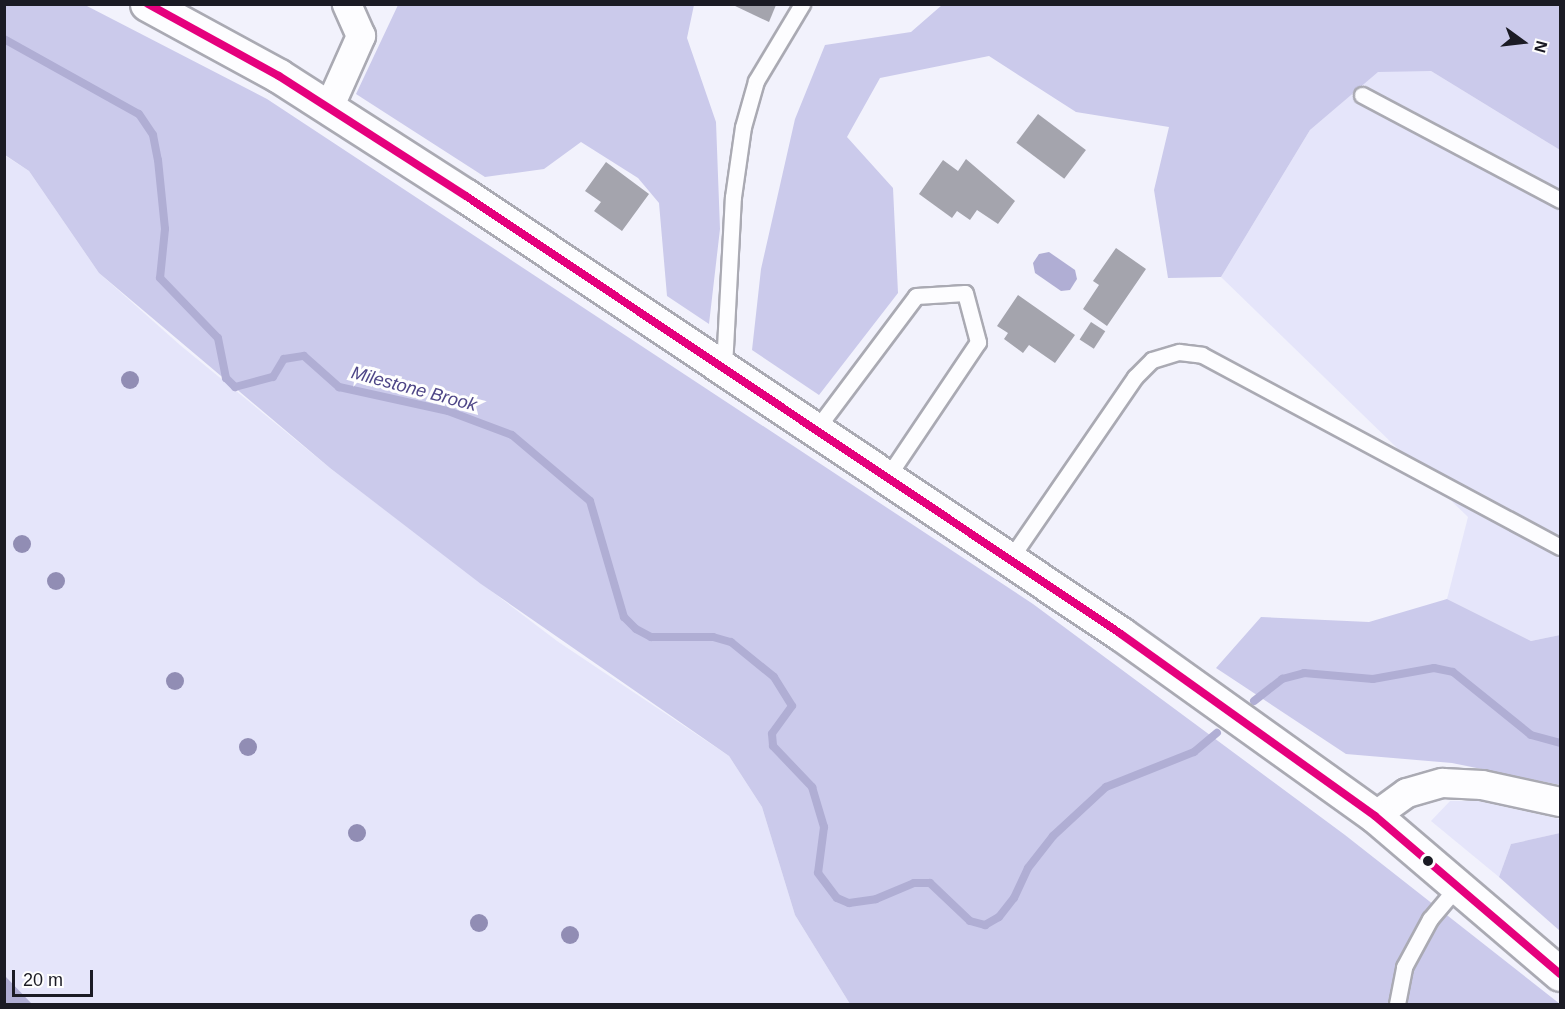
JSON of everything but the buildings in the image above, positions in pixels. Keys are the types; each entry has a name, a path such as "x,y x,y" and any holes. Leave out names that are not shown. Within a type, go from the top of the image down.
{"main road":[{"path":"147,4 329,108 817,428 1010,559 1375,816 1560,974"}],"street":[{"path":"329,108 361,36 347,4"},
{"path":"1375,816 1407,793 1443,783 1482,785 1560,802"}],"lane":[{"path":"724,367 733,197 743,128 756,81 802,4"},
{"path":"1362,95 1560,200"},
{"path":"817,428 916,296 965,293 978,342 888,476"},
{"path":"1010,559 1135,377 1152,360 1179,352 1202,355 1560,547"},
{"path":"1397,1005 1404,967 1430,919 1457,887"}],"shaded area":[{"path":"4,5 85,5 267,99 1033,604 1345,835 1560,1004 850,1004 795,915 762,807 729,756 481,584 330,468 99,273 29,171 5,155"},
{"path":"398,5 694,5 687,38 716,122 720,229 709,324 667,296 659,203 638,178 581,142 544,169 485,177 356,94"},
{"path":"942,5 1560,5 1560,150 1431,71 1378,72 1310,130 1221,277 1168,278 1154,190 1169,127 1076,112 989,56 880,78 847,137 893,188 898,293 819,395 752,350 761,269 795,119 825,45 911,32"},
{"path":"1378,71 1431,71 1560,150 1560,635 1531,641 1447,599 1468,517 1221,277 1310,130"},
{"path":"4,155 29,171 99,273 180,345 330,468 557,641 729,756 762,807 795,915 850,1004 5,1004"},
{"path":"1049,252 1075,270 1077,279 1070,290 1061,291 1035,273 1033,263 1039,254"},
{"path":"1447,599 1531,641 1560,635 1560,785 1452,763 1346,754 1216,668 1261,617 1369,622"},
{"path":"1450,801 1478,801 1560,819 1560,833 1511,844 1499,877 1431,821"},
{"path":"1560,833 1560,931 1499,877 1511,844"},
{"path":"5,976 32,1004 5,1004"}],"waterway":[{"name":"Milestone Brook","path":"4,39 139,114 153,135 165,229 160,278 218,338 226,378 235,387 273,377 284,359 304,356 339,387 448,411 512,435 590,501 624,617 636,629 651,637 713,637 731,642 774,677 792,706 772,734 773,746 812,787 824,827 818,873 837,898 849,903 876,899 914,883 930,883 970,921 985,925 999,917 1014,898 1028,868 1053,836 1106,787 1194,752 1217,733"},
{"name":"Milestone Brook","path":"1254,701 1282,679 1304,673 1373,679 1434,668 1453,672 1531,735 1560,743"}],"transit line":[{"path":"148,4 279,76 466,196 1121,634 1375,816 1560,974"}]}
